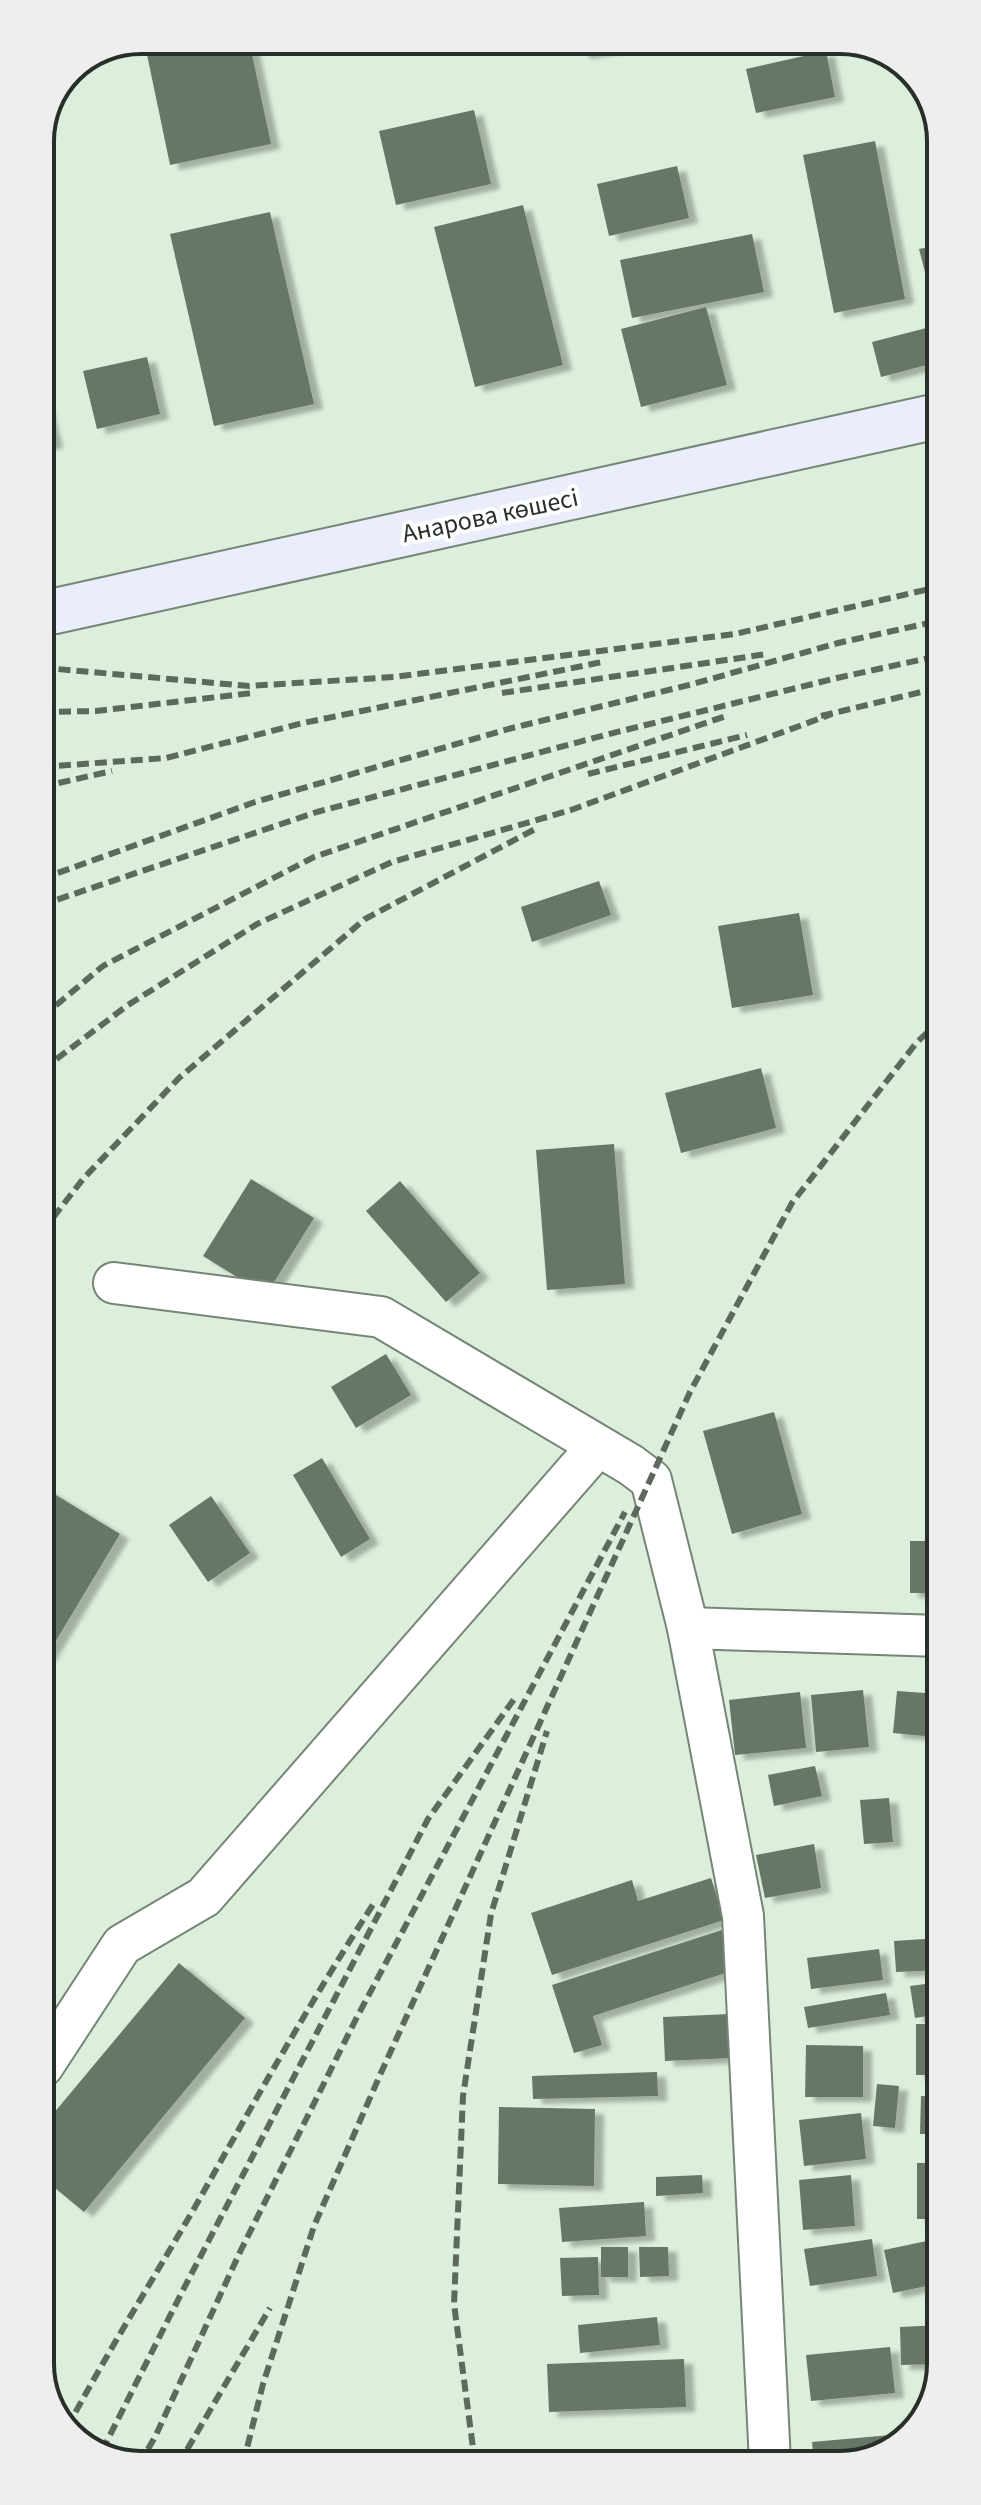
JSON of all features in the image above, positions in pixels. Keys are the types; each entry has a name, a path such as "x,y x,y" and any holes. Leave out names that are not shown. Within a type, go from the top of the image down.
{"street":[{"name":"Анарова көшесі","path":"54,611 927,418"},
{"path":"114,1283 381,1317 631,1465 651,1480 688,1628 743,1916 769,2451"},
{"path":"54,2049 122,1945 204,1897 597,1447"},
{"path":"688,1628 927,1636"}],"building":[{"path":"147,54 252,54 271,144 170,165"},
{"path":"813,54 827,54 835,97 756,113 746,69"},
{"path":"474,110 491,184 396,205 379,131"},
{"path":"875,141 905,299 834,313 803,155"},
{"path":"677,166 689,218 609,236 597,184"},
{"path":"523,205 563,365 475,387 434,227"},
{"path":"270,212 314,404 214,426 170,234"},
{"path":"752,234 764,292 632,318 620,260"},
{"path":"927,247 927,280 919,249"},
{"path":"706,307 727,385 641,407 621,329"},
{"path":"927,328 927,365 881,377 872,342"},
{"path":"147,357 160,414 97,429 83,371"},
{"path":"599,881 611,915 532,942 521,907"},
{"path":"799,913 813,995 732,1008 718,926"},
{"path":"761,1068 776,1128 681,1153 665,1093"},
{"path":"614,1144 625,1284 547,1290 536,1150"},
{"path":"251,1179 314,1218 266,1295 203,1256"},
{"path":"400,1181 480,1273 446,1302 366,1211"},
{"path":"386,1354 411,1395 356,1428 331,1387"},
{"path":"774,1412 802,1514 732,1534 703,1431"},
{"path":"322,1458 370,1539 341,1557 293,1475"},
{"path":"54,1494 120,1534 54,1644"},
{"path":"211,1496 250,1553 208,1582 169,1525"},
{"path":"910,1541 927,1541 927,1593 910,1593"},
{"path":"863,1690 869,1747 816,1752 811,1695"},
{"path":"897,1691 927,1693 927,1736 893,1733"},
{"path":"800,1692 806,1748 735,1755 729,1700"},
{"path":"815,1766 822,1796 774,1806 768,1775"},
{"path":"889,1798 893,1842 864,1844 860,1800"},
{"path":"814,1844 821,1888 765,1898 756,1855"},
{"path":"711,1878 724,1920 552,1975 531,1913 632,1880 638,1901"},
{"path":"731,1927 744,1967 593,2016 602,2045 574,2053 552,1985"},
{"path":"927,1939 927,1971 896,1972 894,1941"},
{"path":"879,1949 883,1980 811,1989 807,1958"},
{"path":"179,1963 245,2018 84,2212 54,2187 54,2113"},
{"path":"927,1984 927,2016 915,2018 910,1986"},
{"path":"886,1993 890,2015 808,2028 804,2007"},
{"path":"730,2014 732,2058 665,2061 663,2017"},
{"path":"916,2024 927,2024 927,2075 916,2075"},
{"path":"806,2045 863,2046 863,2097 805,2097"},
{"path":"657,2072 658,2096 533,2099 532,2076"},
{"path":"877,2084 899,2086 895,2128 873,2126"},
{"path":"921,2096 927,2096 927,2134 920,2134"},
{"path":"499,2107 595,2109 594,2186 498,2184"},
{"path":"861,2113 866,2159 804,2166 799,2120"},
{"path":"917,2163 927,2163 927,2219 917,2219"},
{"path":"702,2175 703,2193 656,2196 656,2177"},
{"path":"851,2175 855,2226 803,2230 799,2180"},
{"path":"644,2202 646,2236 562,2242 559,2208"},
{"path":"872,2239 877,2276 810,2286 804,2249"},
{"path":"927,2241 927,2286 893,2293 884,2250"},
{"path":"601,2247 628,2247 628,2277 601,2277"},
{"path":"639,2247 668,2247 669,2276 640,2277"},
{"path":"598,2257 599,2295 562,2296 560,2258"},
{"path":"657,2317 660,2345 580,2353 578,2325"},
{"path":"927,2326 927,2364 901,2365 900,2327"},
{"path":"890,2347 895,2393 811,2401 806,2355"},
{"path":"684,2359 686,2407 549,2412 547,2364"},
{"path":"889,2435 862,2448 840,2451 813,2451 812,2442"}],"railway":[{"path":"54,668 249,686 394,677 735,634 927,590"},
{"path":"54,874 255,802 512,728 693,684 838,643 927,623"},
{"path":"502,693 767,654"},
{"path":"54,901 317,812 605,735 927,658"},
{"path":"54,766 166,758 303,723 602,662"},
{"path":"821,716 927,691"},
{"path":"54,712 96,711 252,693"},
{"path":"54,1061 128,1005 257,924 392,862 571,810 832,714"},
{"path":"54,1007 103,966 314,857 729,715"},
{"path":"588,774 747,735"},
{"path":"54,784 112,771"},
{"path":"54,1216 83,1179 179,1078 365,919 539,827"},
{"path":"246,2451 263,2384 314,2226 690,1392 792,1203 927,1033"},
{"path":"147,2451 240,2252 356,2019 625,1512"},
{"path":"106,2443 428,1819 517,1695"},
{"path":"473,2451 454,2304 463,2096 491,1914 547,1731"},
{"path":"73,2417 282,2054 374,1903"},
{"path":"186,2451 270,2308"}]}
